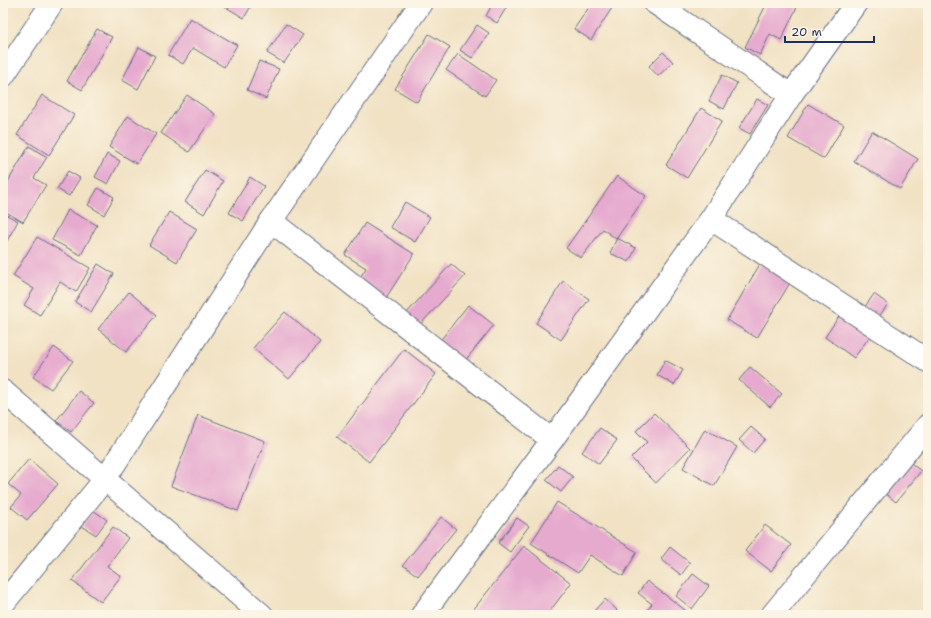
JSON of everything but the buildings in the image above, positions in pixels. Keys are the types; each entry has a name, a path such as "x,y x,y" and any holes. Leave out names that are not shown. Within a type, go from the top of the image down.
{"street":[{"path":"3,76 52,3"},
{"path":"3,604 105,479 271,221 421,3"},
{"path":"655,3 791,95"},
{"path":"422,615 552,440 711,219 791,95 856,3"},
{"path":"711,219 928,361"},
{"path":"271,221 552,440"},
{"path":"3,391 262,615"},
{"path":"772,615 928,425"}]}
